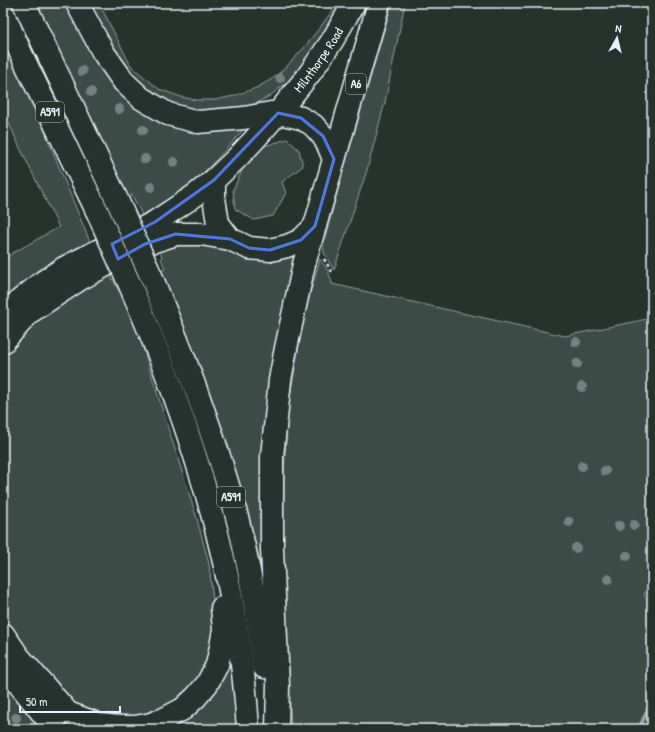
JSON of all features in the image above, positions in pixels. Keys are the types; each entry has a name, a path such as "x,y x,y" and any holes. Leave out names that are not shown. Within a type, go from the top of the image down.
{"highway":[{"name":"A591","path":"24,3 118,202 151,276 181,348 212,435 238,522 258,616 271,729"},
{"path":"77,3 103,52 124,82 141,98 168,114 198,122 244,118 271,113 301,118 313,125 323,136 334,159 304,264 286,348 275,424 272,456 272,549 278,685 277,729"},
{"name":"Milnthorpe Road","path":"278,114 310,73 332,41 354,3"},
{"name":"A6","path":"334,159 379,3"},
{"name":"A591","path":"3,13 97,211 130,285 171,384 191,442 224,561 236,624 245,692 248,729"},
{"path":"3,318 18,302 58,272 156,222 194,196 214,180 236,159 278,114"},
{"path":"214,180 214,198 218,223 230,239"},
{"path":"3,342 30,312 80,279 145,244 176,234 201,234 230,239 249,248 270,250 287,246 301,240 315,226"},
{"path":"3,634 18,656 68,713 100,725 119,727 151,724 164,719 183,709 207,684 217,665 222,647 224,629 216,529"},
{"path":"3,664 55,729"}],"highlighted area":[{"path":"278,113 301,118 323,136 334,159 315,226 301,240 270,250 249,248 230,239 176,234 145,244 118,259 112,244 155,222 214,180"}],"shaded area":[{"path":"33,3 71,3 126,93 244,129 195,181 163,204 142,215 132,195 125,198"},
{"path":"85,3 99,3 131,66 159,89 181,97 196,100 215,100 234,96 256,88 272,79 303,49 338,3 345,3 312,53 293,77 270,96 245,109 203,114 167,104 127,75"},
{"path":"392,3 405,3 385,102 367,170 334,270 324,253 323,246"},
{"path":"3,35 36,103 48,140 90,242 55,261 22,283 3,301 3,261 11,254 59,227 3,110"},
{"path":"287,139 299,150 303,166 282,182 286,193 273,216 254,220 235,209 233,190 244,166 265,146"},
{"path":"173,245 219,245 247,258 262,261 277,261 296,254 262,568 260,570 158,272 165,269 159,250"},
{"path":"320,259 329,274 332,284 565,336 652,318 652,584 646,590 644,596 652,604 652,729 291,729 283,553 284,473 288,410 301,333"},
{"path":"109,273 119,291 124,288 197,519 209,564 216,639 213,653 189,694 143,718 103,717 73,703 25,651 3,619 3,349 38,314"},
{"path":"227,659 233,659 237,729 177,729 208,698"},
{"path":"3,676 45,729 3,729"}],"waterway":[{"path":"639,729 652,700"}]}
